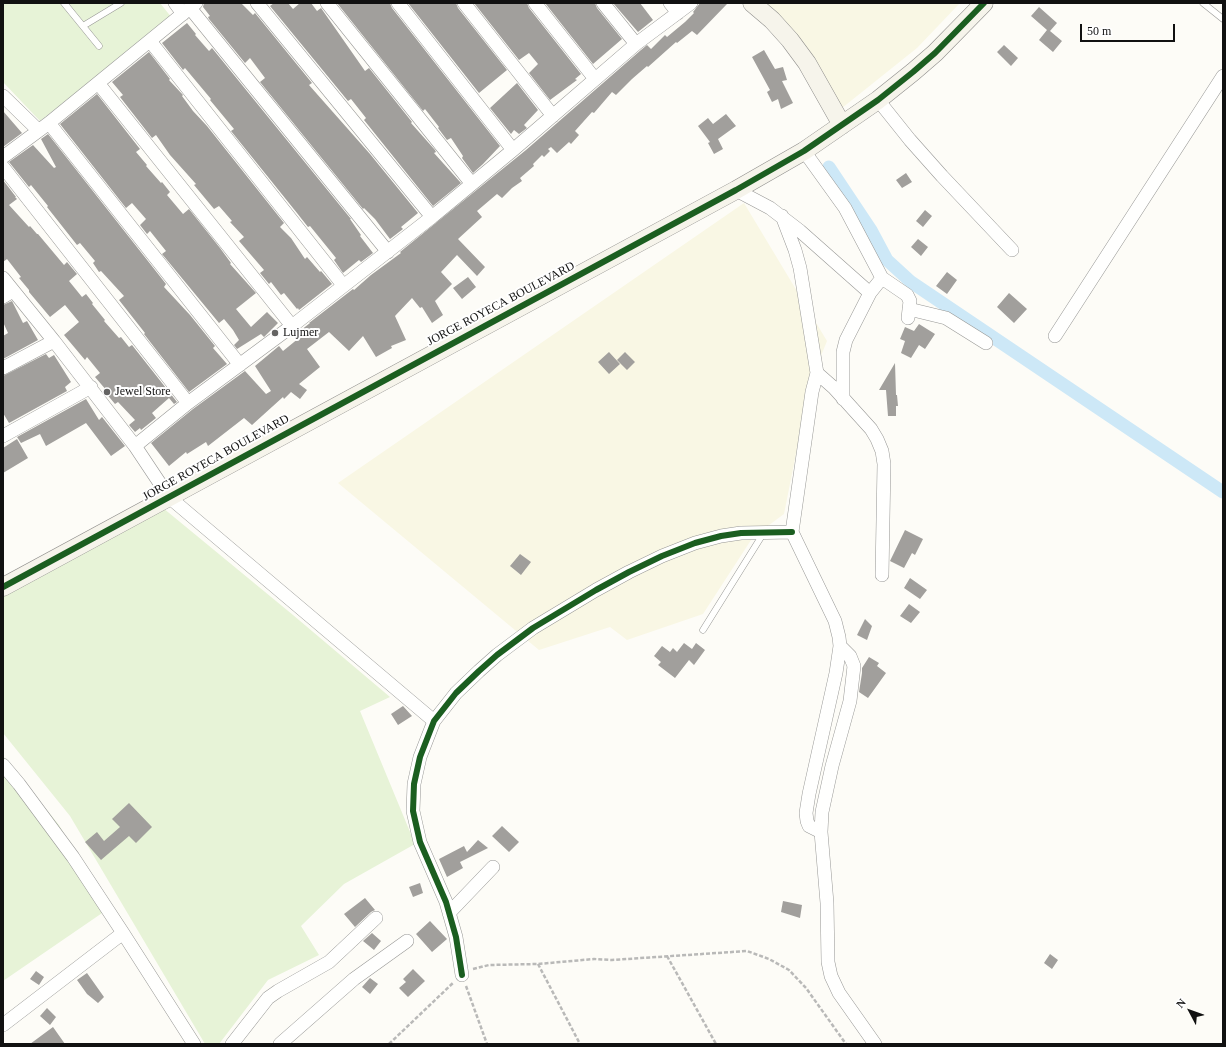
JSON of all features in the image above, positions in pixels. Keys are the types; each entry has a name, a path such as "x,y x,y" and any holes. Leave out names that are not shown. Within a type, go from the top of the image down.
{"street":[{"path":"175,3 190,8 388,252"},
{"path":"257,3 432,217"},
{"path":"327,3 472,184"},
{"path":"398,3 513,150"},
{"path":"464,3 553,116"},
{"path":"535,3 595,79"},
{"path":"603,3 636,44"},
{"path":"670,3 678,14"},
{"path":"135,446 188,403 292,326 432,217 513,150 636,44 691,3"},
{"path":"752,3 772,20 790,40 807,63 824,138 845,208 882,278 907,295 910,301 908,313 946,318 986,343"},
{"name":"JORGE ROYECA BOULEVARD","path":"3,587 736,190 824,138 878,100 913,72 935,53 984,3"},
{"path":"3,157 38,130 50,123 98,82 190,8"},
{"path":"150,41 343,285"},
{"path":"1055,336 1223,76"},
{"path":"98,82 292,326"},
{"path":"3,96 38,130"},
{"path":"878,100 910,140 942,176 1012,250"},
{"path":"50,123 240,365"},
{"path":"3,167 188,403"},
{"path":"736,190 760,201 782,216 870,293"},
{"path":"782,216 800,268 817,373 812,392 792,532 835,621 840,646 836,673 806,813 809,826 821,832"},
{"path":"3,278 8,294 54,341 91,387 135,446 169,497 434,721"},
{"path":"843,398 843,357 846,340 870,293 882,278"},
{"path":"3,368 54,341"},
{"path":"817,373 843,398 871,429 878,439 882,450 884,464 882,575"},
{"path":"3,436 91,387"},
{"path":"462,975 456,936 446,902 420,842 413,810 414,784 420,757 434,721 456,693 478,671 533,628 596,590 662,556 695,543 740,533 792,532"},
{"path":"840,646 850,656 854,666 850,701 822,812 821,832 827,903 828,962 831,976 839,993 875,1044"},
{"path":"3,765 19,784 73,857 123,932 194,1044"},
{"path":"449,913 493,867"},
{"path":"232,1044 268,998 329,962 376,918"},
{"path":"3,1026 123,932"},
{"path":"280,1044 354,979 407,941"}],"lane":[{"path":"64,3 99,46"},
{"path":"83,26 121,3"},
{"path":"1203,3 1223,19"},
{"path":"703,630 764,532"}],"path":[{"path":"389,1044 462,975 475,967 489,965 538,964 567,960 612,960 747,951 769,959 789,970 802,983 846,1044"},
{"path":"667,956 716,1044"},
{"path":"538,964 580,1044"},
{"path":"462,975 488,1044"}],"shaded area":[{"path":"761,3 960,3 917,48 842,108"},
{"path":"744,203 827,341 810,383 784,514 753,537 703,614 627,640 610,627 539,650 338,483"}],"green space":[{"path":"3,3 160,3 172,18 40,121 3,82"},
{"path":"163,508 390,697 360,711 415,844 344,884 301,926 319,955 268,980 219,1044 205,1044 70,816 3,733 3,593"},
{"path":"3,756 59,825 108,909 3,981"}],"building":[{"path":"204,3 241,3 253,15 255,13 312,83 309,85 370,154 418,213 401,227 403,229 390,239 375,219 364,208 363,209 260,82 265,78 250,58 245,63 209,19 208,17 210,16 203,7"},
{"path":"274,3 288,3 293,9 300,3 311,3 317,11 321,8 365,71 369,68 412,122 411,123 435,150 436,152 434,153 461,183 433,206 364,120 366,118 351,99 348,101 270,6"},
{"path":"337,3 390,3 392,8 500,146 473,173 462,158 463,156 451,138 447,140 425,109 423,111"},
{"path":"408,3 456,3 458,8 507,70 479,93"},
{"path":"474,3 527,3 529,8 581,74 575,79 577,80 550,100 529,73 538,64 529,53 519,60"},
{"path":"545,3 595,3 597,8 622,39 593,64"},
{"path":"613,3 640,3 653,20 638,32"},
{"path":"700,3 728,3 697,35 692,31 677,43 676,42 648,67 647,66 616,95 612,92 594,113 592,112 575,131 579,135 571,144 569,142 557,153 551,147 548,149 550,151 544,157 542,155 533,164 534,166 520,178 522,181 502,198 497,194 477,211 482,217 458,239 485,267 477,276 457,255 441,272 452,284 435,301 443,315 432,323 422,307 420,308 412,298 395,316 406,340 391,346 392,348 376,357 363,336 349,351 329,332 307,349 320,367 299,384 307,390 300,399 291,392 284,399 283,397 252,425 244,418 208,446 206,442 187,454 186,452 169,466 151,443 193,409 245,371 266,394 271,391 255,366 279,346 283,351 299,338 296,334 309,323 401,253 400,252 526,150 647,45 651,49 665,35 667,37 694,13 693,12"},
{"path":"1039,7 1057,23 1050,31 1062,41 1053,52 1039,40 1047,30 1031,16"},
{"path":"187,23 209,51 212,48 351,219 361,235 360,236 373,253 361,262 359,260 343,273 334,260 336,258 310,226 308,227 231,131 234,129 210,100 211,99 185,68 183,70 162,43"},
{"path":"1004,45 1018,58 1011,66 997,52"},
{"path":"764,50 775,69 783,67 787,80 782,81 793,103 781,109 778,99 772,102 767,92 770,90 752,57"},
{"path":"149,52 170,79 169,80 183,95 182,96 193,111 207,126 284,223 280,227 291,238 305,259 307,257 332,284 299,310 284,293 281,295 271,282 269,284 260,273 264,270 239,241 244,237 230,222 232,221 219,206 214,209 194,185 196,184 170,155 156,135 152,138 120,97 123,95 112,82"},
{"path":"517,83 538,110 524,125 527,128 519,134 514,130 511,134 490,108"},
{"path":"97,94 140,149 136,152 147,165 146,166 170,192 167,195 183,214 189,209 220,248 231,263 230,264 256,293 236,309 251,327 267,312 278,323 264,337 261,334 237,349 234,345 239,340 233,330 224,319 219,323 162,254 166,251 150,231 147,234 140,225 146,219 132,203 126,208 60,124"},
{"path":"3,111 22,133 3,147"},
{"path":"726,114 736,126 718,139 723,149 714,154 708,143 710,142 698,126 708,118 713,124"},
{"path":"48,134 166,284 164,287 190,315 215,346 213,348 227,364 189,392 119,300 124,296 101,271 99,272 93,263 95,261 80,243 77,245 31,185 29,187 9,162 33,145 54,168 56,167 41,139"},
{"path":"906,173 912,182 902,188 896,180"},
{"path":"3,180 17,199 9,205 29,227 30,226 38,234 64,265 67,262 77,274 69,281 82,297 86,294 105,320 104,321 119,338 121,337 129,347 132,345 177,402 174,404 169,398 152,413 156,418 141,430 140,428 135,432 129,425 135,420 118,402 115,404 105,392 107,391 95,377 100,373 87,357 85,360 64,335 79,322 65,305 50,317 29,292 19,278 21,277 7,259 3,262"},
{"path":"925,210 932,216 923,227 916,221"},
{"path":"918,239 928,247 921,256 911,247"},
{"path":"947,272 957,280 947,294 936,286"},
{"path":"468,277 476,287 462,299 453,288"},
{"path":"1009,293 1027,309 1014,323 997,307"},
{"path":"12,301 23,323 27,321 38,340 3,359 3,336 8,333 3,322 3,305"},
{"path":"919,324 935,334 925,349 919,345 911,358 901,353 905,341 900,339 905,327 914,331"},
{"path":"609,352 620,364 609,374 598,362"},
{"path":"625,352 635,362 627,370 617,360"},
{"path":"46,354 49,358 54,355 71,382 65,387 67,391 9,423 3,413 3,376"},
{"path":"895,363 896,395 898,406 896,406 896,416 888,416 886,390 879,390"},
{"path":"86,399 99,420 102,417 125,446 111,456 86,423 46,446 40,434 21,443 17,437"},
{"path":"17,439 28,458 3,473 3,448"},
{"path":"905,530 923,539 915,555 912,553 904,568 890,561"},
{"path":"520,554 531,562 521,575 510,566"},
{"path":"910,578 927,590 920,599 904,588"},
{"path":"909,604 920,612 911,623 900,616"},
{"path":"865,619 872,626 867,640 857,635"},
{"path":"684,643 692,649 696,643 705,650 694,665 689,660 675,678 658,665 661,662 654,656 662,646 670,652 673,648 677,652"},
{"path":"869,657 879,663 877,666 886,673 868,698 859,692 862,668"},
{"path":"403,706 412,716 398,725 391,714"},
{"path":"129,803 152,827 136,843 129,836 101,860 85,842 97,832 104,841 120,827 112,819"},
{"path":"502,826 519,842 509,852 492,836"},
{"path":"478,840 488,848 460,862 463,868 447,877 439,859 464,846 467,852"},
{"path":"420,883 423,893 413,897 409,887"},
{"path":"365,898 375,910 355,927 344,914"},
{"path":"783,901 802,905 800,918 781,912"},
{"path":"430,921 447,939 432,952 416,934"},
{"path":"372,933 381,941 374,950 363,941"},
{"path":"1050,954 1058,960 1052,969 1044,963"},
{"path":"413,969 425,981 408,997 399,988 406,982 403,979"},
{"path":"36,971 44,977 39,985 30,979"},
{"path":"87,973 104,997 98,1003 87,994 77,980"},
{"path":"370,978 378,984 370,994 362,987"},
{"path":"47,1008 56,1017 50,1025 40,1016"},
{"path":"53,1027 65,1044 30,1044"}],"waterway":[{"path":"829,167 871,230 887,260 911,282 1223,492"}],"cycle path":[{"path":"3,587 736,190 804,151 878,100 913,72 935,53 984,3"},
{"path":"462,975 456,937 446,902 420,842 413,811 414,784 420,757 434,721 456,693 497,655 533,628 629,572 662,556 695,543 721,536 741,533 792,532"}],"place":[{"name":"Lujmer","path":"275,333"},
{"name":"Jewel Store","path":"107,392"}]}
